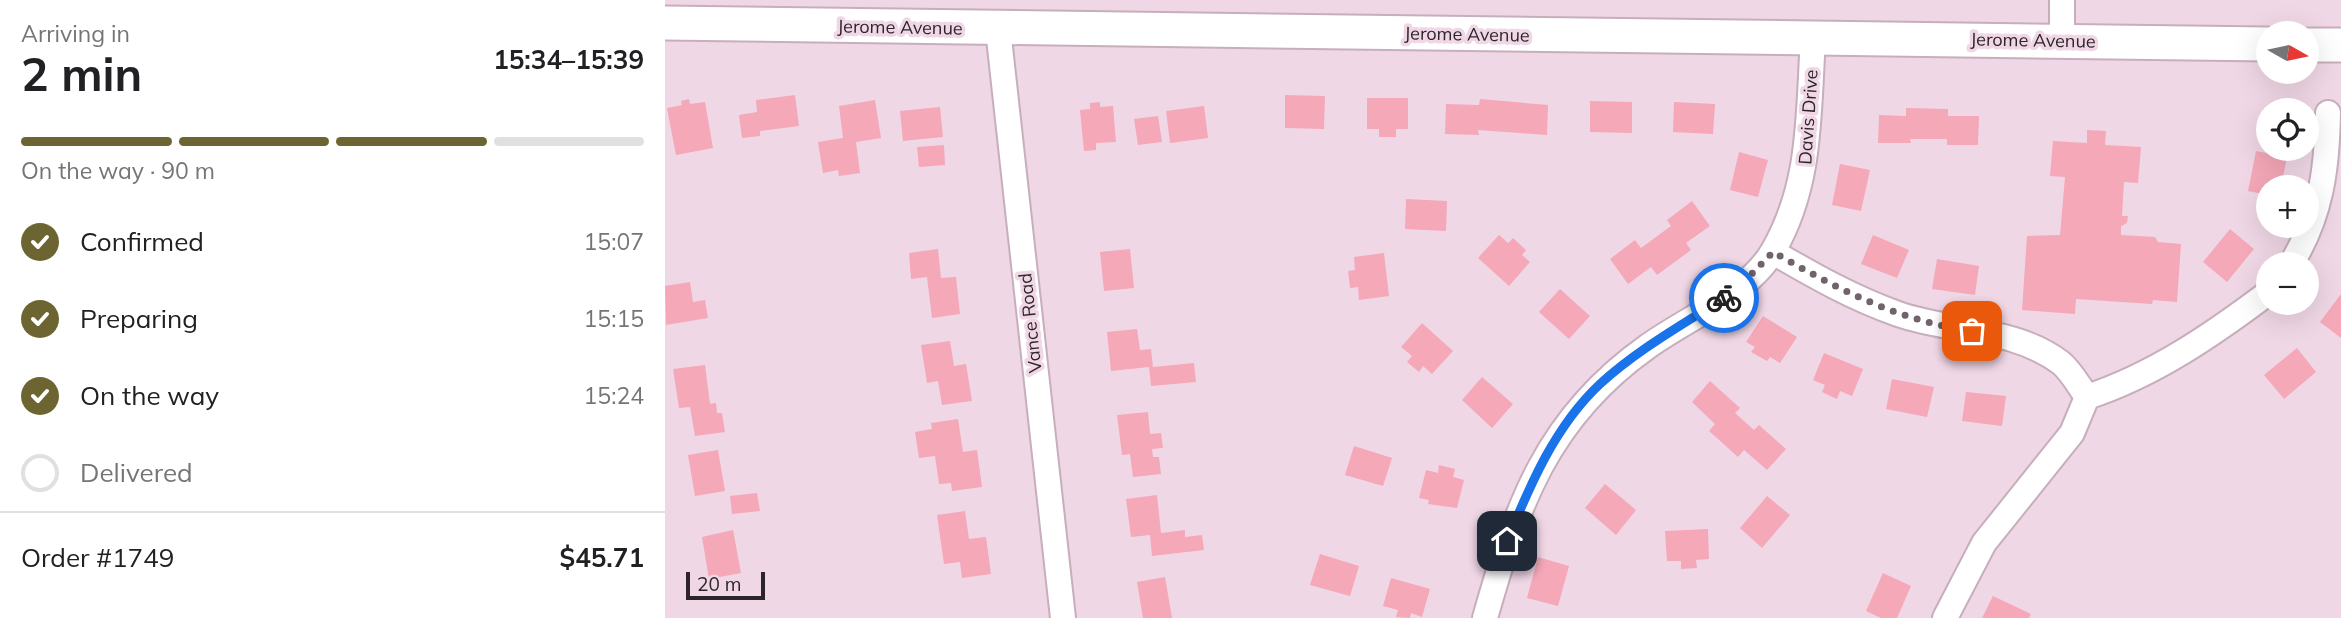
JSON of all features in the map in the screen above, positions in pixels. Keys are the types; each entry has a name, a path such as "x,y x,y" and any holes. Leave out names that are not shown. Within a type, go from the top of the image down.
{"main road":[{"name":"Jerome Avenue","path":"665,23 2256,44"},
{"path":"2319,45 2341,45"}],"street":[{"path":"2062,0 2062,40"},
{"name":"Vance Road","path":"998,29 1063,618"},
{"name":"Davis Drive","path":"1485,618 1507,541 1534,474 1572,415 1599,385 1648,346 1736,290 1773,252 1801,187 1807,156 1813,39"},
{"path":"2298,252 2323,190 2327,113"},
{"path":"1773,252 1842,292 1900,314 1953,328 1992,333 2034,346 2063,365 2087,397"},
{"path":"1945,618 1984,543 2072,433 2087,397 2124,385 2213,334 2256,302"}],"building":[{"path":"795,95 799,126 760,131 760,136 742,138 739,115 757,112 756,100"},
{"path":"1285,95 1325,96 1324,129 1285,128"},
{"path":"1367,98 1408,98 1408,129 1396,129 1396,137 1379,137 1379,129 1367,129"},
{"path":"689,99 690,104 705,102 713,148 676,155 667,108 682,105 681,101"},
{"path":"1480,99 1548,105 1547,135 1478,130 1479,135 1445,134 1446,104 1479,105"},
{"path":"875,100 881,138 856,142 860,173 839,176 838,170 823,173 818,142 843,138 839,106"},
{"path":"1590,101 1632,102 1632,133 1590,132"},
{"path":"1100,102 1100,107 1113,106 1116,142 1096,143 1096,150 1084,151 1080,110 1090,109 1090,103"},
{"path":"1674,102 1715,104 1713,134 1673,132"},
{"path":"1204,106 1208,138 1170,143 1166,111"},
{"path":"940,107 943,137 903,141 900,111"},
{"path":"1906,108 1948,109 1948,116 1979,116 1978,145 1947,145 1947,139 1910,139 1911,143 1878,143 1879,115 1906,116"},
{"path":"1158,116 1162,142 1138,145 1134,119"},
{"path":"2087,130 2106,131 2105,145 2141,147 2138,183 2124,182 2122,216 2128,216 2127,223 2121,226 2121,235 2155,237 2158,242 2181,244 2177,302 2153,300 2152,304 2076,299 2075,314 2022,310 2027,236 2060,235 2065,177 2050,176 2053,141 2087,143"},
{"path":"944,145 945,165 919,167 917,147"},
{"path":"2256,151 2256,161 2286,161 2283,175 2256,175 2256,193 2248,191"},
{"path":"1739,152 1768,160 1758,197 1730,190"},
{"path":"1840,164 1870,170 1861,211 1832,205"},
{"path":"1406,199 1447,201 1446,231 1405,229"},
{"path":"1692,201 1710,226 1686,243 1691,250 1657,275 1651,267 1628,284 1610,259 1635,240 1641,248 1671,226 1667,220"},
{"path":"2230,229 2254,249 2227,282 2203,262"},
{"path":"1499,235 1508,243 1513,238 1526,250 1522,255 1530,262 1509,286 1478,258"},
{"path":"1873,235 1909,250 1897,278 1861,264"},
{"path":"938,249 941,278 956,277 960,314 932,318 927,277 911,279 909,253"},
{"path":"1130,249 1134,288 1104,291 1100,252"},
{"path":"1384,253 1389,296 1359,300 1358,287 1350,288 1348,271 1355,270 1354,257"},
{"path":"1937,259 1979,266 1975,295 1932,289"},
{"path":"690,282 693,302 705,300 708,318 666,325 665,286"},
{"path":"1560,289 1590,316 1569,339 1539,312"},
{"path":"2341,294 2341,338 2320,322"},
{"path":"1763,316 1797,337 1780,363 1770,357 1767,361 1751,352 1755,347 1746,342"},
{"path":"1422,323 1453,351 1432,374 1423,366 1419,372 1407,362 1412,356 1401,347"},
{"path":"1137,329 1140,350 1151,349 1153,367 1194,363 1196,382 1151,386 1149,367 1111,371 1107,332"},
{"path":"950,341 954,366 966,364 972,401 942,405 938,381 927,383 921,345"},
{"path":"2297,348 2316,372 2284,399 2264,375"},
{"path":"1824,353 1863,369 1852,396 1840,391 1837,399 1822,392 1825,385 1813,380"},
{"path":"705,365 710,404 716,403 717,413 722,413 725,432 695,436 690,407 679,408 673,369"},
{"path":"1482,377 1513,404 1492,428 1462,400"},
{"path":"1892,379 1934,387 1927,417 1886,409"},
{"path":"1710,381 1740,408 1735,413 1754,430 1759,425 1786,449 1767,470 1744,450 1738,457 1709,431 1715,424 1692,402"},
{"path":"1966,392 2006,396 2002,426 1962,421"},
{"path":"1148,412 1150,434 1161,433 1163,448 1152,449 1153,457 1159,457 1161,474 1133,477 1130,454 1122,455 1117,415"},
{"path":"958,419 963,452 977,450 982,487 952,491 951,483 939,484 935,456 919,458 915,432 932,429 931,423"},
{"path":"1354,446 1392,458 1383,486 1345,475"},
{"path":"718,450 725,491 695,496 688,455"},
{"path":"1439,465 1455,469 1453,477 1464,480 1457,508 1428,504 1429,500 1419,498 1426,470 1438,473"},
{"path":"1605,484 1636,510 1616,535 1585,508"},
{"path":"757,493 760,511 732,514 730,496"},
{"path":"1157,495 1161,533 1185,530 1185,537 1202,535 1204,550 1152,556 1150,535 1131,537 1126,499"},
{"path":"1767,496 1790,515 1762,548 1740,528"},
{"path":"965,511 969,539 986,537 991,574 962,578 960,562 944,564 937,515"},
{"path":"1708,529 1709,559 1696,560 1697,568 1681,569 1681,561 1667,561 1665,531"},
{"path":"733,530 741,573 709,579 702,537"},
{"path":"1320,554 1359,566 1350,596 1310,585"},
{"path":"1538,557 1569,566 1558,606 1527,598"},
{"path":"1883,573 1911,586 1897,618 1881,618 1866,611"},
{"path":"1165,577 1172,618 1143,618 1137,582"},
{"path":"1391,578 1430,589 1422,617 1411,613 1410,618 1396,617 1398,610 1383,606"},
{"path":"1993,596 2031,614 2029,618 1982,618"}],"way so far":[{"path":"1724,298 1736,290 1773,252 1842,292 1900,314 1972,331"}],"route":[{"path":"1507,541 1534,474 1572,415 1599,385 1648,346 1724,298"}]}
